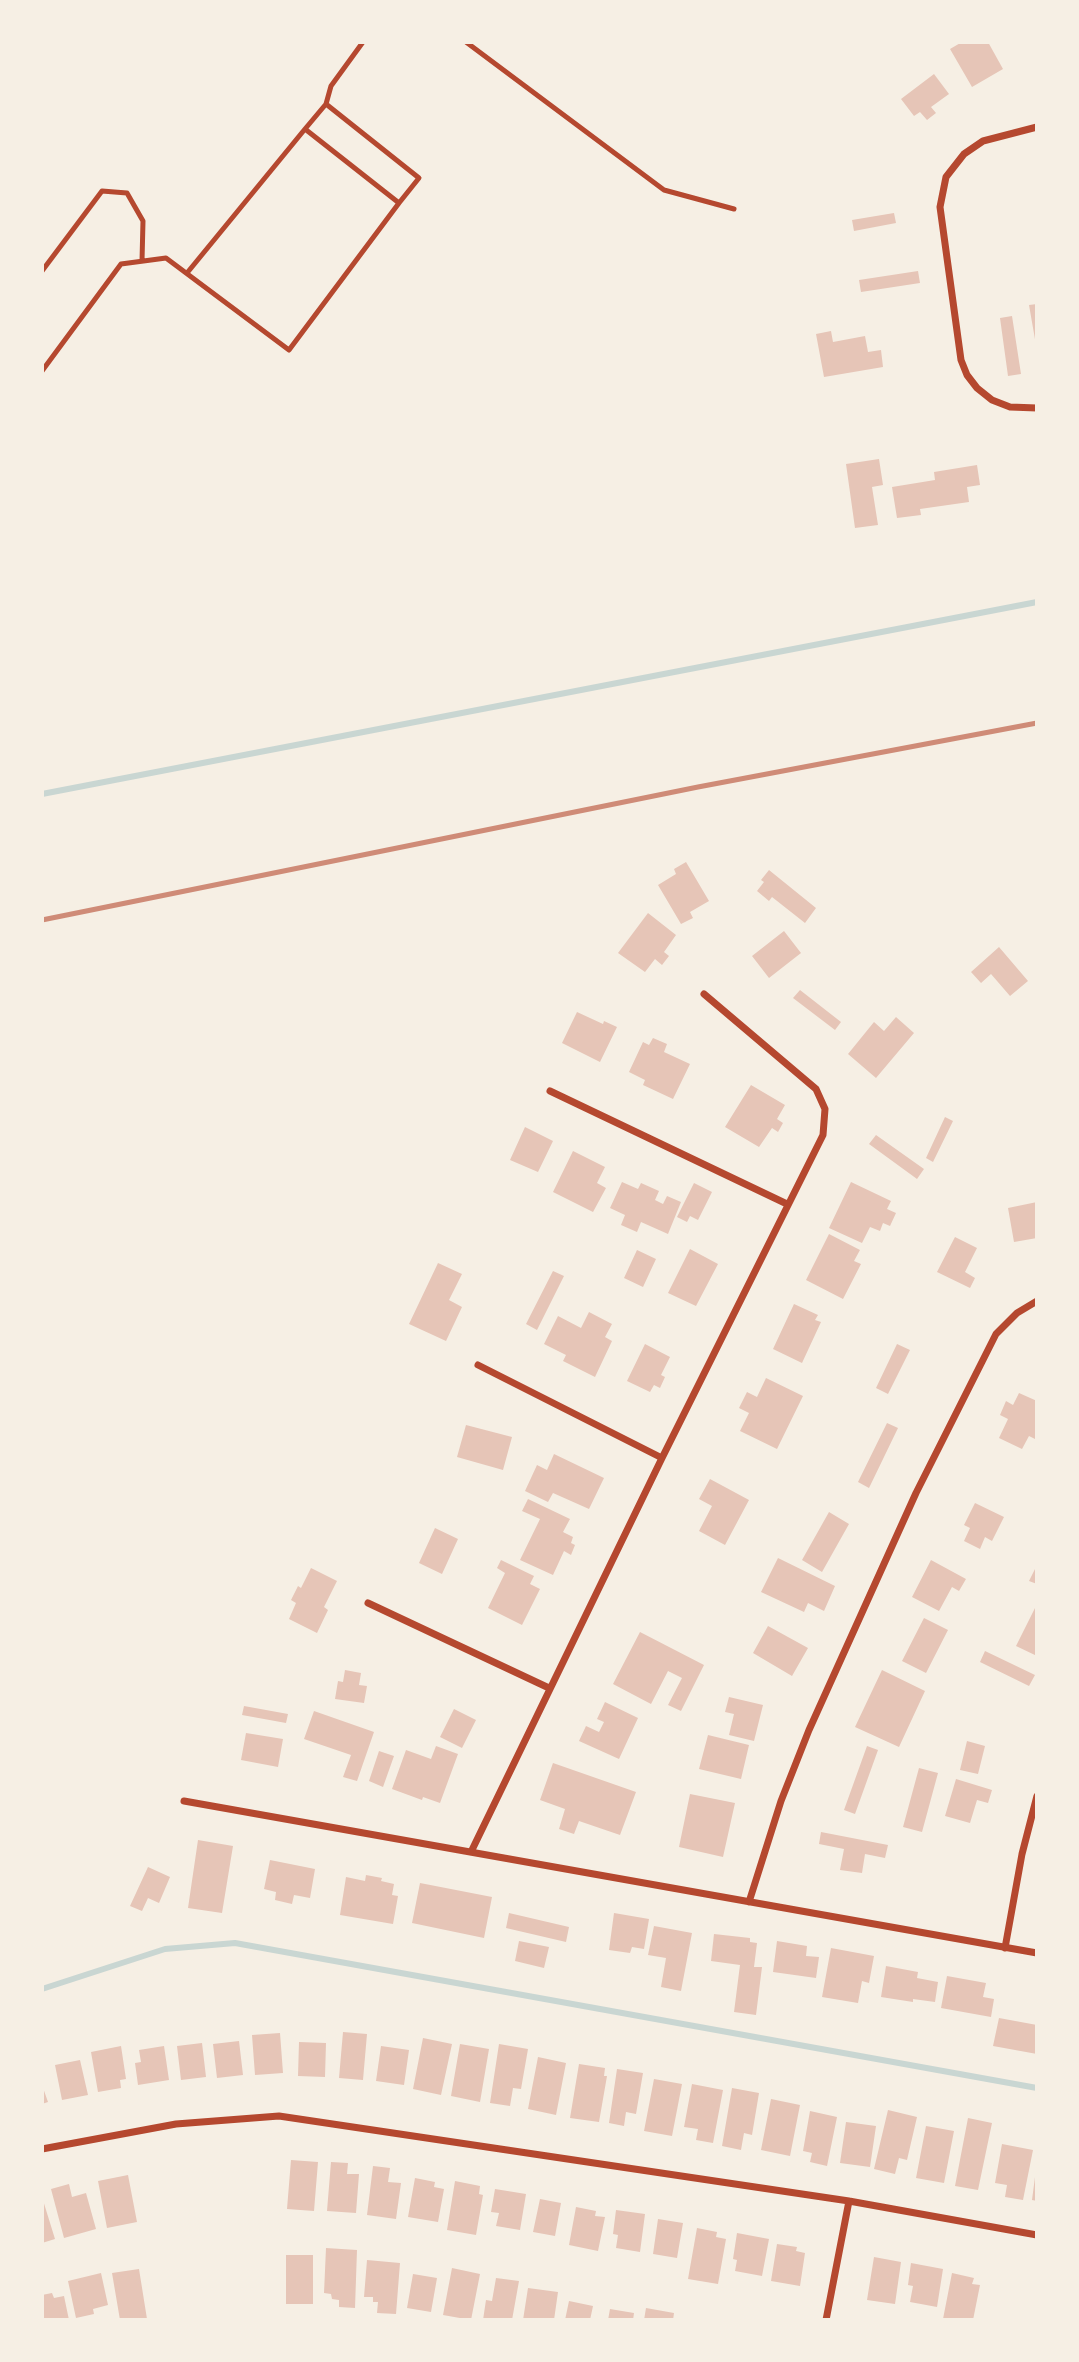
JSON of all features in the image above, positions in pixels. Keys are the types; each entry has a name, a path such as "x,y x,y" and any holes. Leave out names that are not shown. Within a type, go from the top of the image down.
{"street":[{"path":"1037,127 983,141 964,154 946,177 940,207 961,360 967,375 977,388 992,400 1010,407 1037,408"},
{"path":"471,1852 662,1458 823,1135 825,1119 822,1099 816,1089 704,994"},
{"path":"550,1091 788,1204"},
{"path":"749,1902 781,1801 808,1730 922,1482 996,1334 1017,1313 1037,1301"},
{"path":"478,1365 662,1458"},
{"path":"368,1603 550,1688"},
{"path":"1005,1948 1022,1854 1037,1796"},
{"path":"184,1801 1037,1953"},
{"path":"42,2149 177,2124 279,2116 849,2201 1037,2235"},
{"path":"826,2320 849,2201"}],"lane":[{"path":"187,274 326,104 331,86 363,42"},
{"path":"466,42 664,190 734,209"},
{"path":"42,371 121,264 166,258 289,349 419,178 326,104"},
{"path":"305,129 399,203"},
{"path":"42,271 102,191 127,193 138,212 143,221 142,261"}],"building":[{"path":"962,42 988,42 1003,69 972,87 950,49"},
{"path":"934,74 949,94 931,107 936,113 927,120 920,112 914,116 901,99"},
{"path":"894,213 896,223 854,231 852,220"},
{"path":"918,271 920,283 861,292 859,280"},
{"path":"1037,304 1037,345 1036,345 1029,305"},
{"path":"1012,316 1021,374 1008,376 1000,318"},
{"path":"831,331 833,342 865,336 868,352 881,350 883,367 824,377 816,334"},
{"path":"879,459 883,485 872,487 878,525 855,528 846,464"},
{"path":"977,465 980,485 967,487 969,502 920,509 921,515 897,518 892,487 935,480 934,472"},
{"path":"686,862 709,901 690,912 693,918 681,924 658,885 676,874 674,869"},
{"path":"769,870 816,908 805,923 772,897 769,901 757,891"},
{"path":"648,913 676,935 664,952 669,956 662,965 655,959 645,972 618,953"},
{"path":"784,931 801,953 769,978 752,956"},
{"path":"999,947 1028,981 1010,996 991,974 981,983 971,972"},
{"path":"800,990 841,1022 835,1030 793,998"},
{"path":"577,1012 603,1024 604,1021 617,1027 600,1062 562,1043"},
{"path":"896,1017 914,1033 876,1078 848,1054 874,1022 884,1031"},
{"path":"653,1038 667,1044 664,1052 690,1064 673,1099 643,1085 645,1080 629,1072 643,1042 649,1045"},
{"path":"751,1085 785,1105 777,1119 783,1123 778,1132 772,1128 759,1147 725,1127"},
{"path":"945,1117 953,1121 933,1162 926,1158"},
{"path":"525,1127 553,1141 538,1172 510,1160"},
{"path":"876,1135 924,1169 917,1179 869,1144"},
{"path":"573,1151 605,1167 597,1183 606,1188 593,1212 553,1192"},
{"path":"622,1182 638,1189 641,1183 659,1191 655,1200 663,1204 667,1196 681,1202 668,1234 641,1222 637,1232 621,1225 625,1215 610,1208"},
{"path":"851,1182 891,1201 887,1209 896,1213 890,1226 883,1223 880,1231 870,1227 862,1243 829,1228"},
{"path":"694,1183 712,1192 698,1220 690,1216 687,1222 677,1217"},
{"path":"1037,1202 1037,1238 1014,1242 1008,1208"},
{"path":"829,1234 860,1250 854,1261 861,1264 843,1299 806,1280"},
{"path":"955,1237 977,1248 965,1272 975,1278 970,1288 937,1272"},
{"path":"690,1249 718,1264 696,1306 668,1293"},
{"path":"637,1250 656,1259 643,1287 624,1278"},
{"path":"438,1263 462,1274 449,1300 462,1307 446,1341 409,1324"},
{"path":"553,1271 564,1276 537,1330 526,1324"},
{"path":"794,1304 818,1315 815,1320 821,1322 802,1363 773,1349"},
{"path":"589,1312 612,1324 605,1337 612,1341 595,1377 563,1361 566,1355 544,1344 558,1316 581,1328"},
{"path":"645,1344 670,1357 661,1375 665,1377 660,1388 654,1385 650,1392 627,1381"},
{"path":"897,1344 910,1350 888,1394 876,1388"},
{"path":"766,1378 803,1396 777,1449 740,1431 749,1413 739,1408 747,1392 757,1397"},
{"path":"1019,1393 1037,1401 1037,1440 1029,1436 1022,1449 999,1438 1008,1419 1000,1415 1006,1401 1013,1405"},
{"path":"887,1423 898,1428 869,1488 858,1482"},
{"path":"466,1425 512,1437 503,1470 457,1457"},
{"path":"554,1454 604,1478 589,1509 553,1493 548,1502 525,1491 537,1465 547,1470"},
{"path":"710,1479 749,1500 725,1545 699,1531 712,1506 699,1499"},
{"path":"528,1499 570,1519 563,1532 573,1537 571,1543 575,1545 571,1555 564,1551 553,1575 520,1560 540,1519 522,1511"},
{"path":"975,1503 1004,1517 992,1541 985,1537 980,1549 964,1541 970,1528 964,1525"},
{"path":"829,1512 849,1524 822,1572 802,1560"},
{"path":"435,1528 458,1539 442,1574 419,1563"},
{"path":"778,1558 835,1586 824,1611 808,1603 804,1612 761,1592"},
{"path":"501,1560 534,1576 530,1584 540,1589 522,1625 488,1608 505,1573 497,1568"},
{"path":"931,1560 966,1579 959,1591 952,1587 939,1611 912,1597"},
{"path":"1037,1565 1037,1584 1029,1581"},
{"path":"311,1568 337,1581 324,1607 328,1610 317,1633 289,1619 296,1603 291,1600 298,1586 301,1588"},
{"path":"1037,1604 1037,1656 1016,1646"},
{"path":"924,1618 948,1630 926,1673 902,1661"},
{"path":"768,1626 808,1648 792,1676 753,1653"},
{"path":"640,1632 704,1665 681,1711 668,1705 682,1678 668,1671 651,1704 613,1684"},
{"path":"985,1651 1035,1675 1029,1686 980,1662"},
{"path":"345,1670 361,1673 359,1685 367,1686 364,1703 335,1699 338,1681 343,1682"},
{"path":"882,1670 925,1691 899,1747 855,1727"},
{"path":"729,1697 763,1705 754,1741 729,1735 734,1714 725,1712"},
{"path":"605,1702 638,1718 619,1759 579,1741 586,1726 599,1732 604,1722 597,1719"},
{"path":"244,1706 288,1714 286,1723 242,1715"},
{"path":"454,1709 476,1720 462,1748 440,1737"},
{"path":"314,1711 374,1732 357,1781 343,1777 351,1755 304,1739"},
{"path":"246,1733 283,1739 278,1767 241,1760"},
{"path":"708,1735 749,1745 741,1779 699,1769"},
{"path":"967,1741 985,1746 978,1774 960,1770"},
{"path":"436,1746 458,1754 440,1803 423,1797 422,1800 392,1789 406,1750 431,1759"},
{"path":"867,1746 878,1750 855,1814 844,1810"},
{"path":"379,1751 394,1756 383,1787 369,1781"},
{"path":"553,1763 636,1792 620,1835 579,1821 574,1834 559,1829 565,1809 540,1800"},
{"path":"919,1768 938,1773 922,1832 903,1827"},
{"path":"956,1779 992,1790 988,1803 977,1800 970,1823 945,1816"},
{"path":"690,1794 735,1803 723,1857 679,1847"},
{"path":"821,1832 888,1845 885,1858 865,1854 862,1873 840,1870 844,1849 819,1844"},
{"path":"198,1840 233,1846 222,1913 188,1908"},
{"path":"270,1860 315,1869 310,1898 294,1895 292,1904 275,1900 276,1892 264,1889"},
{"path":"148,1867 170,1877 159,1903 148,1898 142,1911 130,1906"},
{"path":"366,1875 394,1884 392,1895 398,1896 393,1924 340,1915 346,1877 365,1881"},
{"path":"420,1883 492,1897 484,1938 412,1923"},
{"path":"509,1913 569,1927 566,1942 506,1928"},
{"path":"614,1913 649,1919 644,1949 632,1947 630,1953 609,1950"},
{"path":"654,1926 692,1933 681,1991 661,1987 666,1958 648,1955"},
{"path":"714,1934 750,1938 750,1942 757,1943 754,1967 762,1967 756,2015 734,2012 740,1965 711,1961"},
{"path":"519,1941 549,1947 544,1968 515,1961"},
{"path":"777,1941 807,1946 806,1956 819,1957 816,1978 773,1972"},
{"path":"831,1948 874,1956 869,1983 862,1981 858,2003 822,1997"},
{"path":"886,1966 918,1972 917,1978 938,1982 935,2002 881,1997"},
{"path":"947,1976 986,1983 983,1997 994,1999 991,2017 941,2008"},
{"path":"999,2018 1037,2025 1037,2054 993,2046"},
{"path":"343,2032 367,2034 363,2080 339,2078"},
{"path":"280,2033 283,2073 255,2075 252,2035"},
{"path":"423,2038 452,2044 441,2095 413,2089"},
{"path":"239,2041 243,2075 217,2078 213,2044"},
{"path":"299,2042 326,2043 325,2077 298,2076"},
{"path":"202,2043 206,2077 181,2080 177,2046"},
{"path":"460,2044 489,2049 480,2102 451,2096"},
{"path":"499,2044 528,2049 521,2089 513,2088 510,2106 490,2103"},
{"path":"121,2046 126,2079 120,2080 121,2088 98,2092 91,2052"},
{"path":"164,2046 169,2080 138,2085 135,2063 141,2062 139,2050"},
{"path":"381,2046 409,2050 404,2085 376,2081"},
{"path":"538,2057 566,2063 556,2115 528,2109"},
{"path":"80,2060 88,2095 62,2100 55,2065"},
{"path":"579,2064 605,2068 604,2076 607,2076 599,2122 570,2118"},
{"path":"617,2069 643,2073 636,2114 626,2112 624,2126 609,2123"},
{"path":"654,2079 682,2084 672,2136 644,2131"},
{"path":"692,2084 723,2090 713,2143 696,2140 698,2129 684,2127"},
{"path":"42,2085 48,2102 42,2104"},
{"path":"732,2088 759,2093 752,2135 744,2133 741,2150 722,2146"},
{"path":"771,2099 800,2105 790,2156 761,2150"},
{"path":"888,2110 917,2117 907,2160 899,2158 895,2174 874,2169"},
{"path":"810,2111 837,2117 827,2166 810,2162 812,2153 803,2151"},
{"path":"968,2118 992,2123 978,2190 955,2186"},
{"path":"846,2122 876,2126 870,2167 840,2163"},
{"path":"926,2126 954,2131 944,2183 916,2178"},
{"path":"1002,2144 1033,2150 1023,2200 1005,2197 1007,2185 995,2183"},
{"path":"291,2160 318,2162 314,2211 287,2209"},
{"path":"331,2162 348,2163 347,2174 359,2174 356,2213 327,2211"},
{"path":"373,2166 390,2168 388,2182 401,2183 396,2219 367,2215"},
{"path":"128,2175 137,2222 107,2228 98,2181"},
{"path":"1035,2177 1037,2178 1037,2201 1032,2200"},
{"path":"415,2178 435,2182 434,2187 444,2189 438,2222 408,2217"},
{"path":"455,2181 480,2186 479,2194 483,2195 476,2235 447,2230"},
{"path":"69,2184 72,2197 86,2193 96,2229 64,2238 51,2189"},
{"path":"495,2189 526,2194 520,2230 496,2226 499,2213 491,2212"},
{"path":"42,2197 55,2239 42,2243"},
{"path":"540,2199 561,2203 555,2236 533,2232"},
{"path":"576,2207 596,2211 595,2216 605,2217 598,2251 569,2245"},
{"path":"616,2210 645,2214 640,2252 616,2248 618,2235 613,2234"},
{"path":"658,2219 683,2223 677,2258 653,2254"},
{"path":"697,2228 717,2232 716,2237 726,2239 718,2284 688,2279"},
{"path":"737,2233 769,2239 762,2276 735,2271 737,2260 733,2259"},
{"path":"777,2244 797,2247 796,2251 805,2253 800,2286 771,2281"},
{"path":"326,2248 357,2250 355,2308 339,2307 339,2300 324,2293"},
{"path":"286,2255 313,2255 313,2304 286,2304"},
{"path":"874,2257 901,2262 895,2304 867,2300"},
{"path":"367,2260 400,2263 396,2314 377,2313 378,2302 373,2302 373,2297 364,2297"},
{"path":"911,2263 943,2269 937,2307 910,2302 913,2286 908,2285"},
{"path":"452,2268 480,2274 471,2320 443,2315"},
{"path":"139,2269 147,2319 120,2320 112,2273"},
{"path":"101,2273 108,2305 93,2309 94,2314 76,2318 68,2281"},
{"path":"952,2273 974,2278 972,2284 980,2285 973,2320 943,2319"},
{"path":"413,2274 437,2278 431,2312 407,2308"},
{"path":"496,2278 519,2281 512,2320 483,2320 486,2300 492,2301"},
{"path":"528,2288 558,2292 554,2320 523,2320"},
{"path":"52,2293 54,2298 64,2296 69,2320 42,2320 42,2295"},
{"path":"569,2301 593,2306 590,2320 565,2320"},
{"path":"646,2308 674,2313 673,2320 644,2320"},
{"path":"610,2309 634,2313 633,2320 608,2320"}],"waterway":[{"path":"42,794 1037,602"},
{"path":"42,1989 165,1949 235,1943 1037,2088"}],"railway":[{"path":"42,920 698,787 1037,723"}]}
